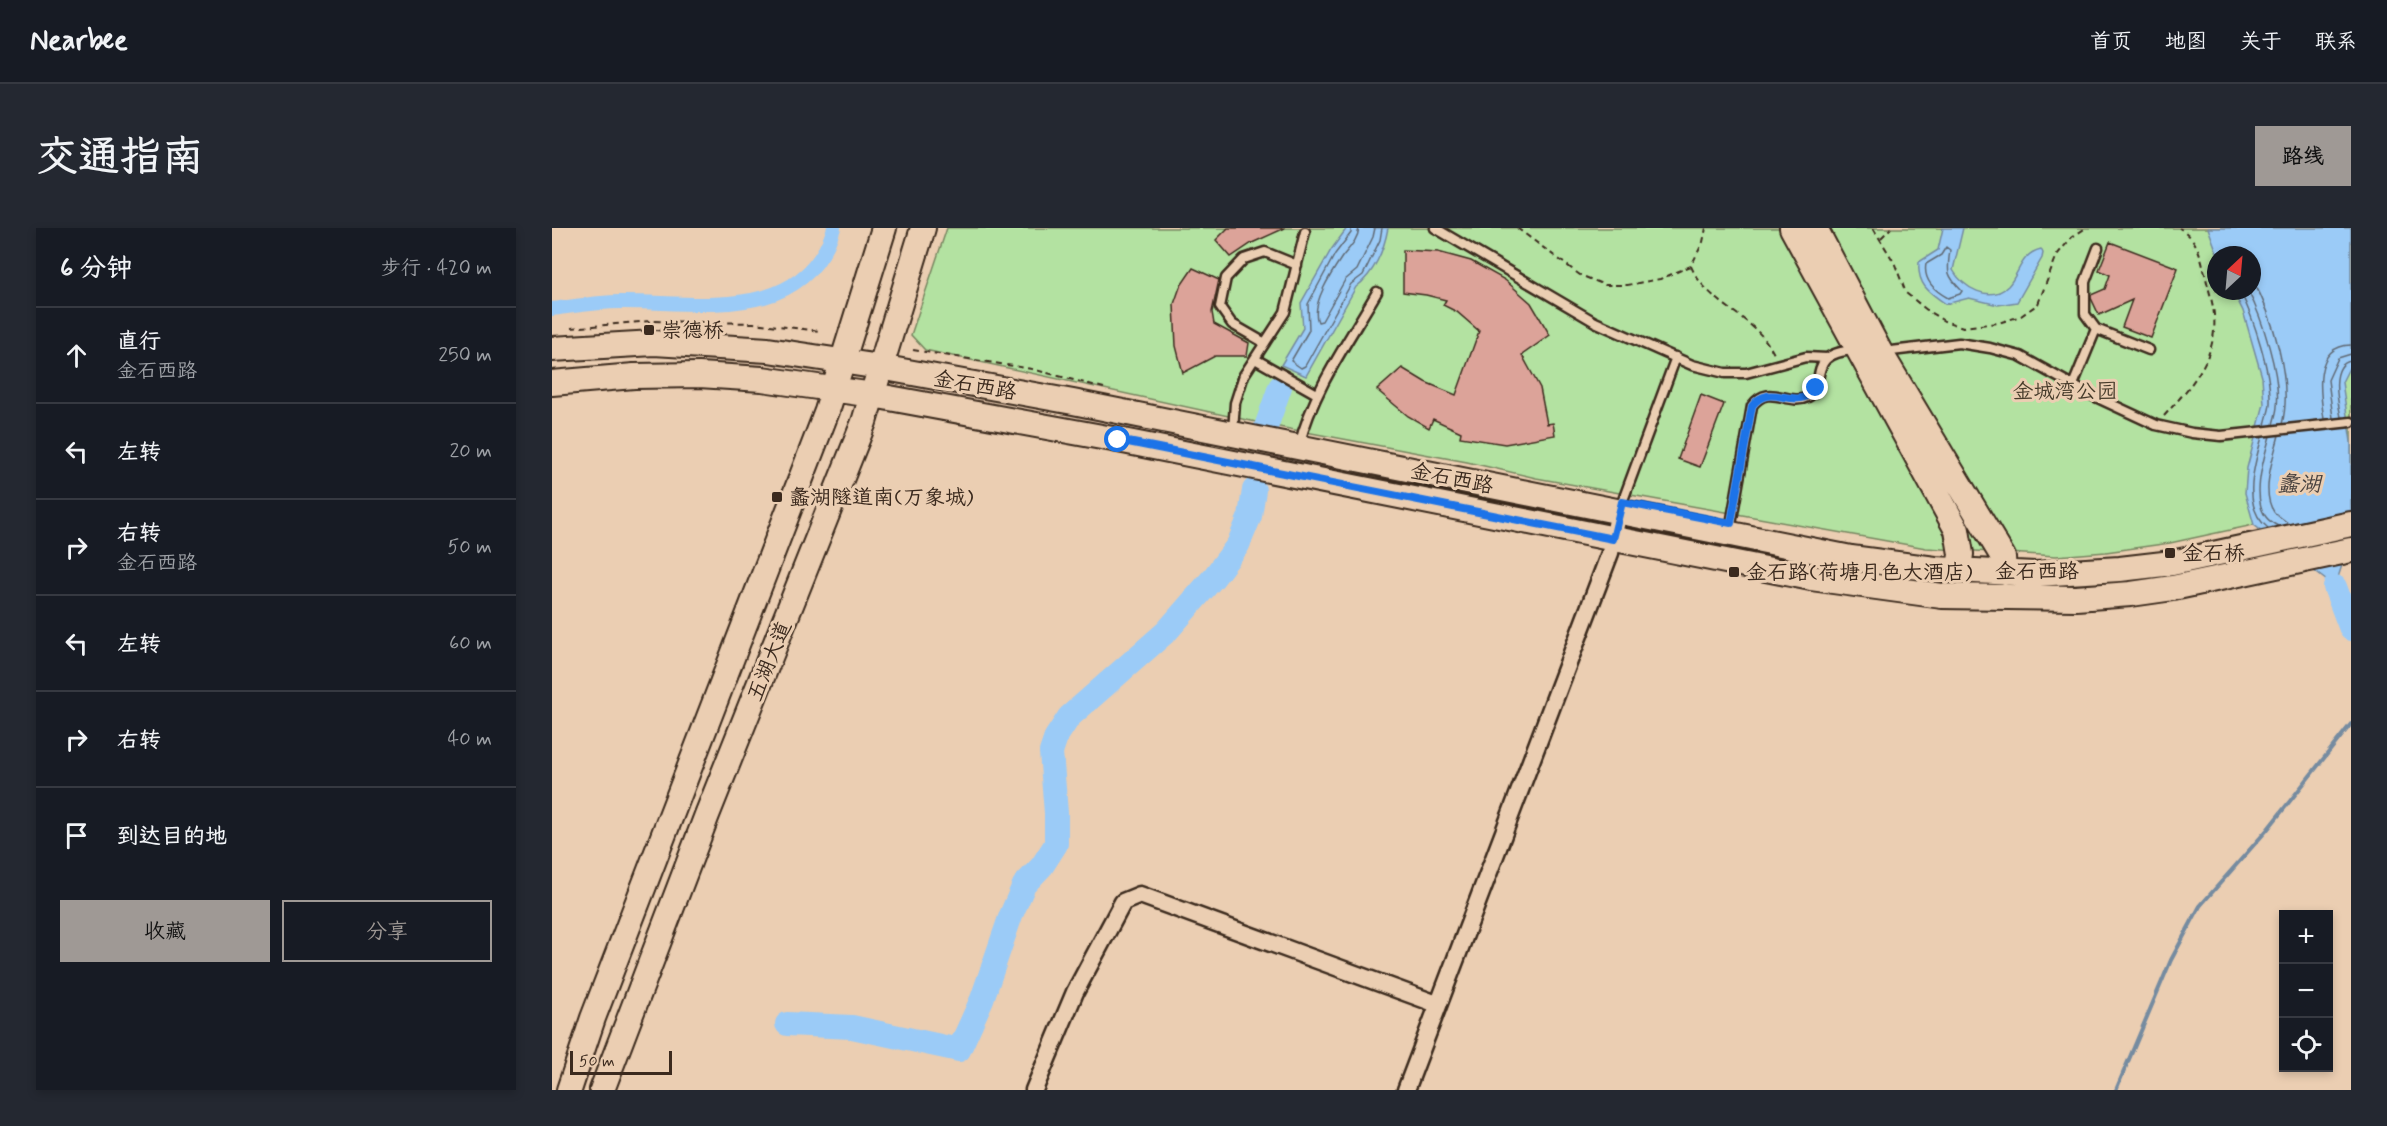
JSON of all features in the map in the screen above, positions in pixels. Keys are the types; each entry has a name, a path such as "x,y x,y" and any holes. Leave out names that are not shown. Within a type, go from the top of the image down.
{"main road":[{"name":"五湖大道","path":"569,1090 592,1018 834,389 884,228"},
{"name":"五湖大道","path":"602,1090 703,825 864,422 924,228"},
{"path":"1792,228 2003,557 2004,573"},
{"path":"1815,228 1869,351 1957,530 1961,554 1959,570"},
{"name":"金石西路","path":"557,339 768,350 880,367 1299,446 1851,558 1935,569 2035,574 2120,569 2172,563 2351,524"},
{"name":"金石西路","path":"552,384 634,376 699,375 762,379 834,389 1118,440 1811,578 1942,596 2076,598 2173,588 2351,550"}],"street":[{"path":"1406,1090 1611,553 1619,511"},
{"path":"1034,1090 1075,992 1123,902 1140,895 1437,1004"}],"lane":[{"path":"1436,228 1595,322 1692,365 1725,373 1746,373 1806,357 1827,358"},
{"path":"1233,434 1235,403 1244,375 1286,312 1305,232"},
{"path":"2098,248 2085,282 2085,314 2096,329 2149,350"},
{"path":"1265,344 1232,324 1220,307 1226,278 1244,259 1265,252 1297,265"},
{"path":"1299,446 1304,425 1317,394 1377,292"},
{"path":"2073,385 2096,329"},
{"path":"1730,533 1752,406 1758,399 1769,395 1800,400 1810,396 1816,388 1818,373 1827,358 1840,351 1869,351 1959,343 1990,348 2020,356 2073,385 2156,425 2192,433 2221,436 2351,422"},
{"path":"1619,511 1676,357"},
{"path":"1255,358 1317,394"}],"path":[{"path":"1516,228 1580,275 1605,285 1627,285 1660,279 1691,266 1703,242 1706,228"},
{"path":"1873,228 1894,262 1906,293 1944,321 1963,327 1998,323 2021,316 2038,304 2057,255 2072,237 2086,228"},
{"path":"1881,238 1891,228"},
{"path":"2156,425 2196,381 2214,331 2214,314 2200,250 2186,232 2179,228"},
{"path":"1691,266 1697,282 1758,329 1769,344 1779,366"},
{"path":"557,339 650,321 754,323 819,331"},
{"name":"金石西路","path":"913,350 1032,369 1110,390"}],"green space":[{"name":"金城湾公园","path":"947,228 2351,228 2351,504 2170,543 2106,552 2056,556 1926,548 1536,478 1467,462 1279,427 925,350 911,335"}],"water":[{"path":"1347,228 1388,228 1377,261 1356,287 1306,376 1281,365 1303,328 1301,303 1331,250"},
{"path":"1943,228 1963,228 1953,270 1963,282 1985,293 2001,291 2008,286 2024,259 2034,251 2041,249 2042,258 2017,302 1998,305 1969,298 1946,304 1925,287 1920,276 1919,262 1938,250"},
{"name":"蠡湖","path":"2208,228 2351,228 2351,364 2342,382 2351,442 2351,537 2335,587 2254,525 2245,493 2247,468 2264,404 2262,377 2243,311 2238,300 2261,300 2261,246 2215,246"}],"building":[{"path":"1228,228 1285,228 1252,243 1231,257 1216,240"},
{"path":"2110,242 2178,268 2151,338 2122,327 2132,300 2099,315 2091,298 2091,295 2105,289 2110,275 2099,270"},
{"path":"1403,250 1438,252 1471,261 1505,280 1531,303 1550,335 1522,355 1540,388 1547,424 1553,423 1555,435 1505,444 1460,437 1461,432 1433,419 1429,428 1408,416 1377,390 1402,368 1425,382 1456,395 1479,331 1457,312 1443,305 1446,300 1403,292"},
{"path":"1193,268 1219,280 1212,312 1214,324 1249,343 1247,356 1215,356 1183,373 1176,346 1174,304 1180,287"},
{"path":"1701,395 1724,404 1700,467 1678,459"}],"waterway":[{"path":"552,309 612,302 715,304 745,301 774,294 799,280 819,259 834,228"},
{"path":"1266,427 1280,387"},
{"path":"787,1024 852,1027 959,1050 982,999 1011,915 1024,885 1042,866 1056,844 1051,752 1056,737 1069,717 1167,631 1214,577 1238,545 1250,516 1254,490"},
{"path":"2335,587 2351,629"},
{"path":"2116,1090 2171,960 2200,906 2267,830 2351,724"}],"place":[{"name":"崇德桥","path":"649,330"},
{"name":"蠡湖隧道南(万象城)","path":"777,497"},
{"name":"金石桥","path":"2170,553"},
{"name":"金石路(荷塘月色大酒店)","path":"1734,572"}],"route":[{"path":"1118,440 1613,539 1622,502 1731,523 1752,406 1758,399 1769,395 1800,400 1810,396 1816,388"}]}
